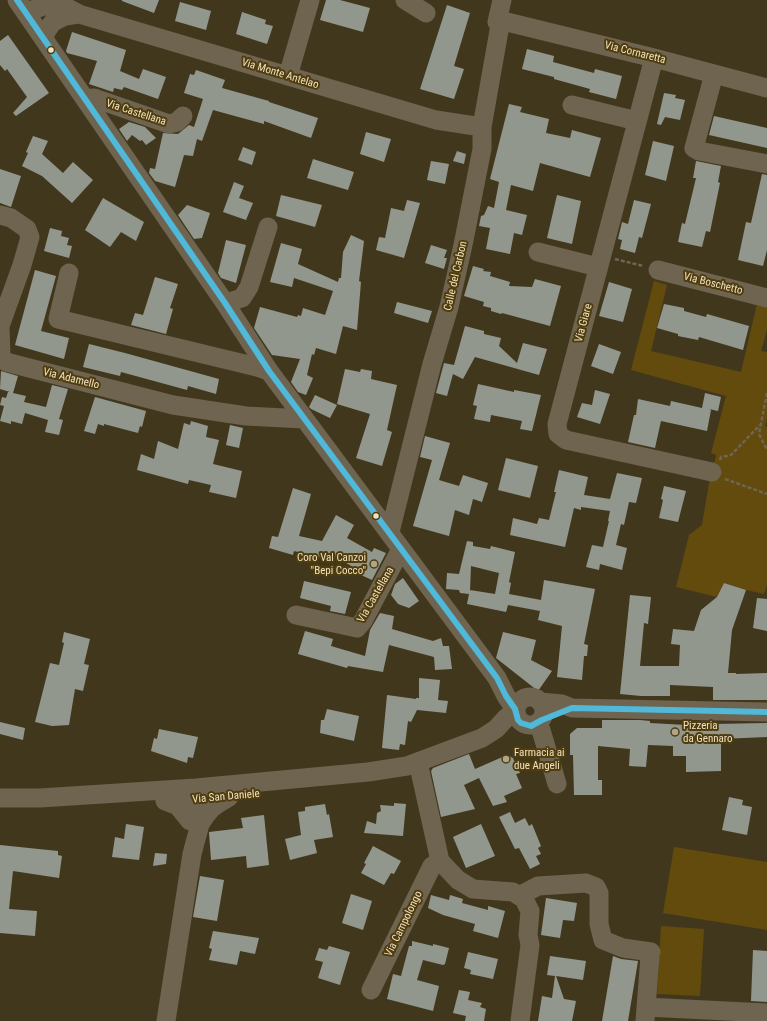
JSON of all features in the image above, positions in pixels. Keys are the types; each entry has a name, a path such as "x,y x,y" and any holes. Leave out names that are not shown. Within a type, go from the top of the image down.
{"street":[{"path":"288,76 310,0"},
{"path":"405,0 426,13"},
{"path":"500,21 502,0"},
{"name":"Via Monte Antelao","path":"21,6 64,6 79,14 436,120 482,127"},
{"name":"Via Castellana","path":"21,6 225,303 269,371 497,678 506,696 529,712 541,730 557,784"},
{"path":"45,40 45,33 53,22 65,16 79,14"},
{"name":"Via Cornaretta","path":"500,21 654,58 767,88"},
{"name":"Calle del Carbon","path":"390,532 432,364 449,307 463,245 482,150 482,127 500,21"},
{"name":"Via Giare","path":"654,58 637,121 604,263 557,424 558,434 566,440 714,473"},
{"path":"714,74 694,148 699,151 767,164"},
{"name":"Via Castellana","path":"85,98 94,98 169,124 177,122 184,116"},
{"path":"572,105 637,121"},
{"name":"Via Adamello","path":"0,215 11,218 27,230 30,237 22,265 0,326 1,357 6,362 173,405 246,416 304,419"},
{"path":"225,303 242,298 249,287 268,227"},
{"path":"538,252 604,263"},
{"name":"Via Boschetto","path":"658,270 767,298"},
{"path":"69,273 58,320 250,365 269,371"},
{"name":"Via Castellana","path":"296,615 357,628 363,621 401,548"},
{"path":"529,712 562,704 572,708 767,712"},
{"name":"Via San Daniele","path":"40,798 62,802 165,801 229,797 332,787 374,781 386,778 412,764 482,738 496,729 506,718 529,712"},
{"path":"412,764 440,860 458,880 473,889 512,892 524,899 530,912 528,935 530,945 520,1021"},
{"name":"Via San Daniele","path":"0,798 40,798 246,783 368,772 412,764"},
{"path":"194,799 199,794 244,789 246,783"},
{"path":"149,791 160,797 191,795 199,808 195,823 192,854 166,1021"},
{"path":"195,823 206,815 212,808 229,797"},
{"path":"165,801 178,806 195,823"},
{"name":"Via Campolongo","path":"372,990 432,866 440,860"},
{"path":"519,896 538,886 586,883 596,887 599,893 599,924 603,940 623,948 651,954 645,1014 766,1016"}],"path":[{"path":"604,263 658,270"},
{"path":"767,393 759,434 767,450"},
{"path":"760,425 731,455 721,457 714,473 725,479 767,494"}],"shaded area":[{"path":"654,281 667,285 651,351 741,372 757,304 767,306 767,330 761,351 767,352 767,419 765,426 767,427 767,585 764,594 724,583 717,597 676,587 689,535 702,525 710,477 716,456 711,453 726,396 631,370"},
{"path":"674,847 767,862 767,930 663,913"},
{"path":"661,926 704,929 700,996 657,994"}],"building":[{"path":"122,0 159,0 154,13"},
{"path":"326,0 340,0 370,8 363,32 320,20"},
{"path":"180,2 211,11 206,30 175,21"},
{"path":"447,5 470,13 454,66 464,69 454,99 420,89"},
{"path":"242,12 266,20 265,24 273,26 267,44 236,34"},
{"path":"72,32 126,50 120,71 139,79 143,69 166,77 158,99 124,87 122,90 114,88 113,92 89,84 97,61 67,53 66,51"},
{"path":"8,35 49,93 16,116 13,113 27,97 7,69 5,71 0,65 0,41"},
{"path":"527,49 554,56 553,62 594,73 595,69 622,76 616,99 589,92 590,89 554,79 554,77 522,69"},
{"path":"196,70 225,80 222,88 269,101 318,118 311,138 264,121 264,124 213,110 202,141 197,139 193,156 184,155 175,187 155,181 149,173 150,168 155,169 163,133 178,134 189,125 194,127 203,99 184,93 190,74 194,75"},
{"path":"664,93 676,95 675,98 685,100 680,120 665,117 661,125 657,124"},
{"path":"509,104 522,107 520,112 549,119 546,133 570,138 572,130 601,138 590,177 540,163 533,191 511,185 506,210 527,215 522,235 514,233 510,254 486,249 490,228 479,226 481,216 484,215 488,206 494,208 499,182 490,179"},
{"path":"714,116 767,128 767,148 709,135"},
{"path":"129,122 145,127 156,138 146,145 142,140 140,141 132,135 127,141 119,129"},
{"path":"366,132 391,139 384,162 360,154"},
{"path":"33,136 48,141 42,154 63,173 73,162 93,180 72,203 42,176 22,166"},
{"path":"653,141 674,146 666,181 645,175"},
{"path":"243,147 256,152 252,165 238,160"},
{"path":"457,151 466,154 464,164 453,161"},
{"path":"313,159 354,172 348,190 307,178"},
{"path":"431,161 449,164 445,184 427,180"},
{"path":"696,161 721,166 718,182 720,183 710,232 706,231 702,247 678,242 682,223 685,224 696,178 693,178"},
{"path":"0,169 21,176 11,207 0,203"},
{"path":"762,174 767,175 767,250 763,266 738,260 746,222 751,223"},
{"path":"234,182 244,186 239,198 253,203 246,220 223,212"},
{"path":"281,195 322,205 315,227 276,216"},
{"path":"557,195 581,201 572,244 547,238"},
{"path":"103,198 144,222 136,241 121,232 110,247 85,230"},
{"path":"407,200 420,203 404,258 376,250 379,237 385,238 391,208 404,211"},
{"path":"634,200 651,204 642,238 639,237 635,253 620,249 622,240 618,239 622,222 628,224"},
{"path":"187,205 210,213 202,238 194,239 178,215"},
{"path":"50,228 62,231 61,236 69,238 67,245 72,246 69,258 44,251"},
{"path":"351,235 364,241 359,281 361,282 357,330 343,326 336,354 316,348 314,355 312,354 307,375 313,378 306,395 298,392 291,382 300,359 272,355 254,328 260,307 297,317 298,315 301,316 303,308 325,315 333,291 294,278 292,287 270,282 281,243 302,249 298,264 338,282 339,278 341,278 343,252"},
{"path":"226,240 246,245 236,283 221,278 218,273"},
{"path":"431,245 447,250 444,258 447,258 444,269 425,263"},
{"path":"473,266 484,269 483,271 491,272 490,276 510,282 509,286 532,287 535,279 561,286 550,326 491,311 491,308 483,306 484,302 464,296"},
{"path":"35,270 56,276 41,331 69,338 64,359 15,345"},
{"path":"155,277 178,284 170,308 173,309 166,334 131,325 135,313 143,315"},
{"path":"609,282 632,289 623,322 599,316"},
{"path":"397,302 432,311 428,323 394,313"},
{"path":"664,304 684,308 684,311 706,317 707,314 749,326 743,350 699,337 698,340 678,336 678,334 657,328"},
{"path":"465,326 484,331 484,334 501,338 499,346 517,363 523,343 547,349 539,375 475,357 463,379 453,374 447,396 436,393 444,363 454,365"},
{"path":"89,344 219,379 216,394 188,386 187,390 121,372 120,376 83,367"},
{"path":"599,344 621,352 613,374 591,366"},
{"path":"345,369 360,372 361,369 372,371 371,379 397,385 387,430 392,432 382,466 356,458 370,414 337,404"},
{"path":"1,371 18,376 13,393 26,396 24,402 46,407 52,385 68,389 59,419 63,420 59,435 45,432 48,420 25,413 22,424 11,421 11,424 0,421 4,406 0,405 2,397 6,398 8,392 10,392 0,389"},
{"path":"478,384 514,392 514,390 541,395 532,431 520,429 522,421 491,415 490,422 474,419 477,406 473,405"},
{"path":"595,390 610,394 600,424 577,417 582,403 592,405"},
{"path":"705,393 721,397 718,411 709,409 711,410 707,431 661,421 655,448 628,442 634,415 636,415 638,399 670,406 671,401 702,408"},
{"path":"315,395 337,405 330,418 309,407"},
{"path":"95,397 146,411 142,427 140,426 138,433 104,424 104,426 98,424 95,434 84,431"},
{"path":"191,421 208,426 206,437 219,440 213,464 242,471 236,498 209,492 211,485 189,480 188,484 137,470 141,454 154,459 158,441 178,449 184,423 190,425"},
{"path":"230,425 243,428 239,448 226,445"},
{"path":"425,436 450,443 439,480 459,486 463,475 488,483 482,502 473,499 469,515 455,510 449,536 413,526 432,460 420,457"},
{"path":"506,458 538,466 530,498 498,490"},
{"path":"559,470 588,477 584,495 610,499 617,473 642,478 636,503 629,502 624,525 621,524 616,545 627,548 622,570 600,564 599,570 586,567 592,545 603,547 610,511 581,507 581,510 574,508 565,547 510,535 513,518 537,524 539,518 549,520 556,492 554,492"},
{"path":"664,486 686,491 678,522 659,518"},
{"path":"293,488 311,494 299,536 322,541 336,515 354,525 347,538 372,552 374,548 386,553 372,580 361,575 362,572 325,551 324,558 294,551 293,555 269,548 272,536 278,537"},
{"path":"467,541 473,542 473,546 490,549 491,546 515,552 509,582 511,583 509,594 541,600 544,580 595,589 584,644 588,645 587,656 584,656 582,680 557,677 562,626 538,620 540,611 508,605 506,612 467,604 469,594 460,593 459,590 446,589 447,573 459,574","holes":["471,566 499,573 495,594 470,590"]},
{"path":"403,578 419,601 409,608 398,604 391,595 395,584"},
{"path":"304,581 351,592 345,614 330,611 331,606 300,598"},
{"path":"724,583 746,590 732,630 728,673 767,673 767,700 713,700 713,687 670,685 670,696 620,694 630,595 651,597 648,624 644,623 640,666 679,666 680,645 671,644 673,629 694,631 701,610 717,597"},
{"path":"757,598 767,599 767,631 753,628"},
{"path":"380,613 394,616 392,629 433,641 441,638 443,646 449,646 452,669 435,670 434,657 389,645 383,672 348,666 347,668 298,654 305,631 333,639 331,646 365,656 370,630"},
{"path":"64,632 90,639 84,664 89,665 83,691 75,689 69,725 52,726 35,722 50,663 59,665 64,643 62,642"},
{"path":"503,632 536,640 531,660 552,671 538,691 496,658"},
{"path":"419,678 440,680 438,700 448,701 446,713 417,710 411,722 408,721 405,745 400,744 399,750 382,748 387,695 416,699 419,698"},
{"path":"327,709 359,716 354,741 320,733 321,720 324,720"},
{"path":"602,720 640,720 650,721 650,723 686,725 686,721 714,722 714,724 767,723 767,737 720,739 721,771 686,772 686,756 673,756 673,746 648,745 646,767 629,766 630,749 598,746 598,780 602,780 602,795 574,795 573,755 570,755 570,734 577,728 602,728"},
{"path":"0,722 25,728 23,740 0,734"},
{"path":"159,729 198,737 193,758 188,757 187,763 151,751 154,738 157,739"},
{"path":"469,754 475,769 507,755 513,758 520,773 516,774 522,788 504,796 507,802 493,806 479,778 464,785 475,809 441,817 431,771 433,768"},
{"path":"729,797 743,800 742,805 752,807 747,835 722,830"},
{"path":"394,803 406,804 403,836 364,833 367,821 376,824 377,813 381,811 380,805 394,806"},
{"path":"325,804 327,815 329,814 333,837 314,840 317,853 290,860 285,839 301,835 298,812 305,811 305,807"},
{"path":"510,812 515,823 525,818 529,826 532,824 541,846 538,848 541,854 536,856 540,864 530,869 519,848 515,849 499,817"},
{"path":"264,815 269,865 247,868 246,856 211,860 209,832 243,828 241,818"},
{"path":"126,824 144,827 139,860 112,857 115,837 124,839"},
{"path":"481,824 495,856 466,868 453,837"},
{"path":"0,845 58,851 58,855 62,856 59,878 13,871 9,909 37,911 35,936 0,933"},
{"path":"373,846 401,861 394,874 391,873 384,885 361,873 366,864 364,863"},
{"path":"155,853 167,854 166,864 153,866"},
{"path":"200,876 224,880 217,921 193,917"},
{"path":"351,894 372,901 363,930 342,923"},
{"path":"431,895 449,900 450,895 463,899 462,903 488,910 488,906 505,911 498,938 473,931 475,924 443,915 428,908"},
{"path":"546,898 577,903 574,921 563,920 560,938 541,935"},
{"path":"213,931 259,938 255,954 240,951 237,965 209,960 212,949 209,948"},
{"path":"412,941 449,948 445,964 443,965 423,960 417,980 439,986 433,1011 387,999 393,974 401,976 409,946 412,946"},
{"path":"329,946 350,952 340,985 318,978 323,962 315,960 319,948 327,950"},
{"path":"753,950 767,951 767,1002 751,1001"},
{"path":"468,952 498,959 493,979 470,974 471,970 464,968"},
{"path":"550,956 586,961 583,980 556,976 564,999 576,1001 572,1021 538,1021 542,996 552,998 555,976 547,975"},
{"path":"613,956 621,959 638,961 628,1021 602,1021"},
{"path":"459,990 470,992 468,1000 482,1003 480,1007 486,1009 484,1021 465,1021 466,1016 453,1013"}],"transit line":[{"path":"17,0 225,303 269,371 497,678 506,696 515,709 518,720 521,723 531,726 572,708 767,712"}],"place":[{"name":"Coro Val Canzoi \"Bepi Cocco\"","path":"374,564"},
{"name":"Pizzeria da Gennaro","path":"675,732"},
{"name":"Farmacia ai due Angeli","path":"506,759"}]}
